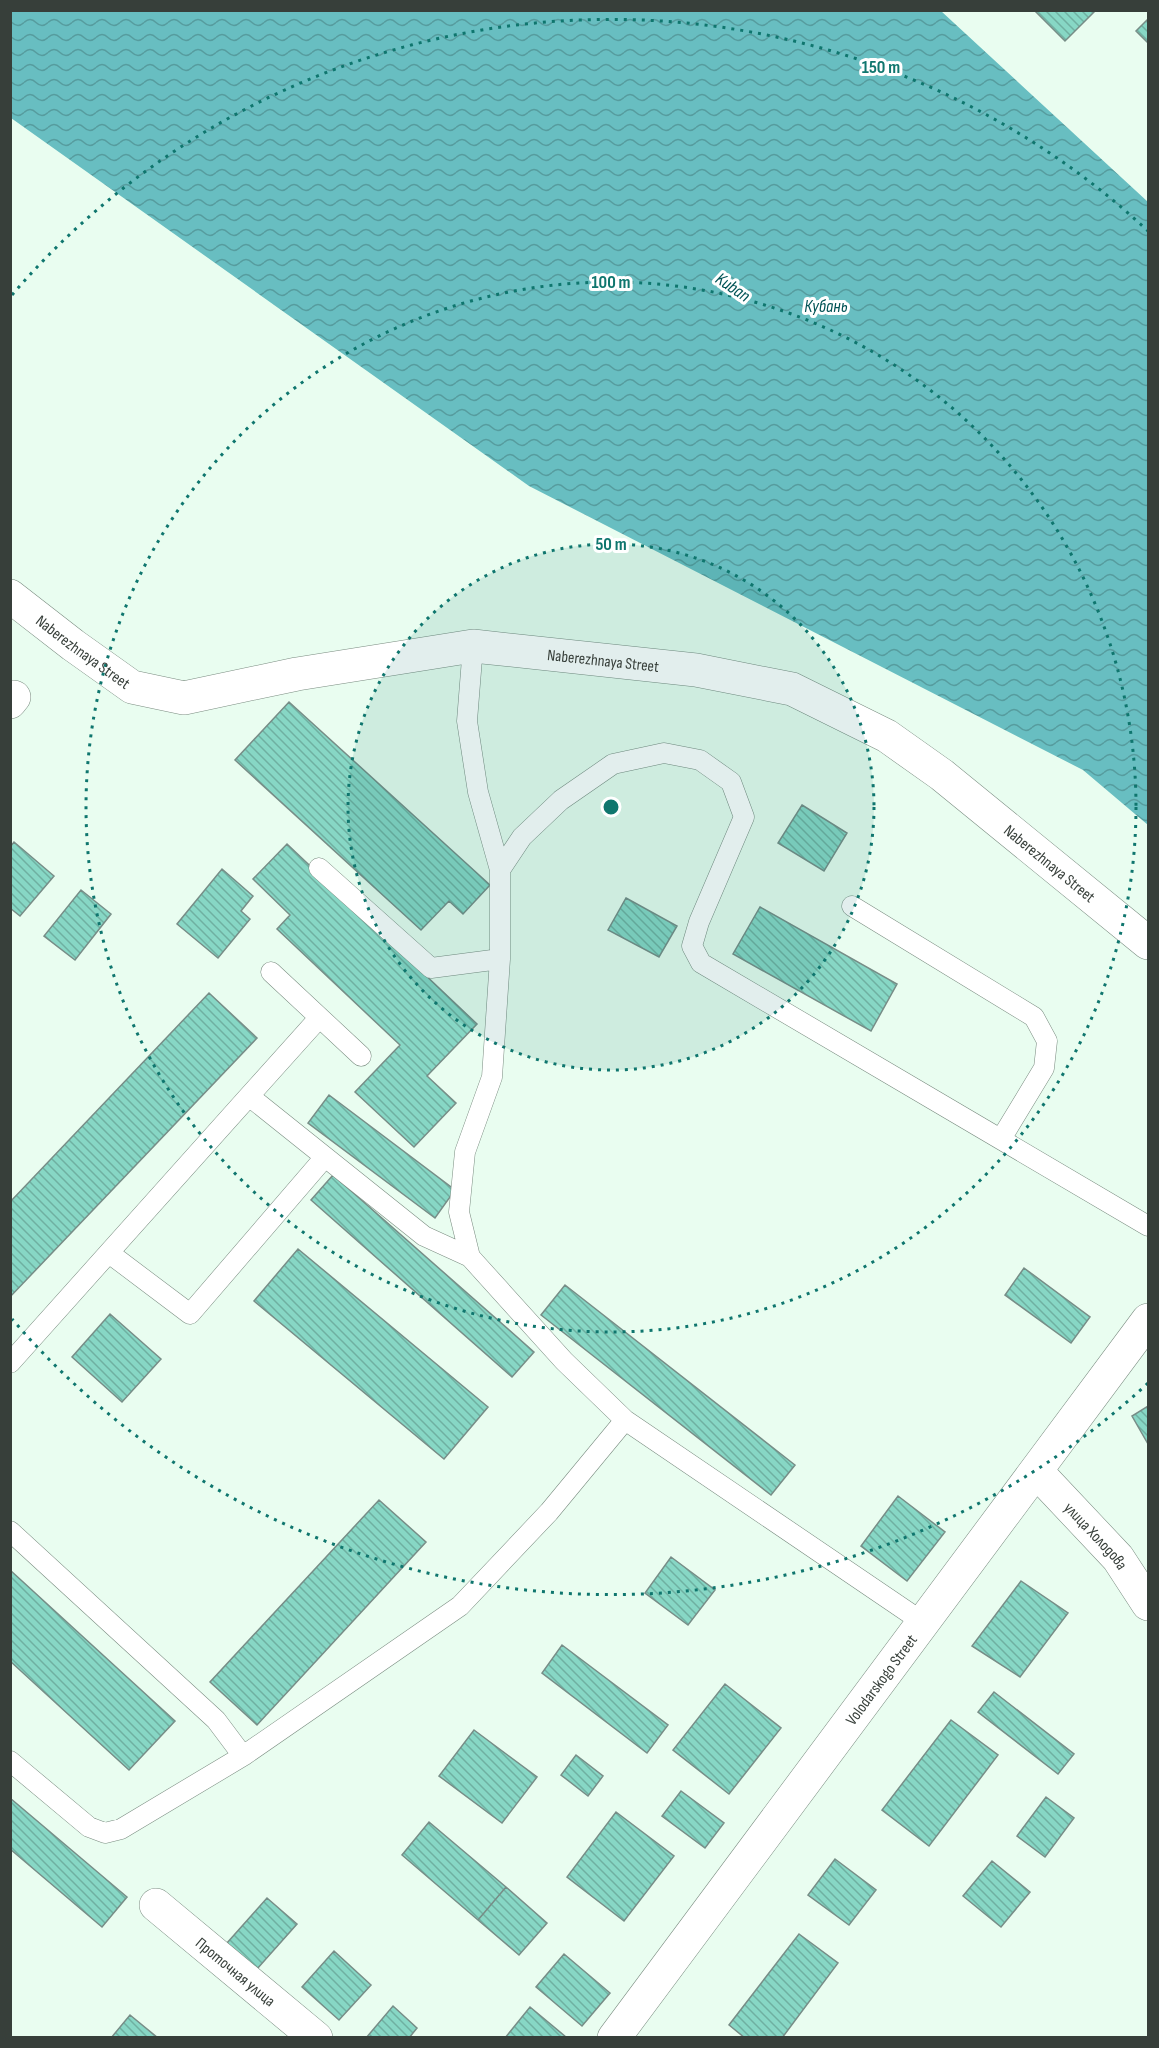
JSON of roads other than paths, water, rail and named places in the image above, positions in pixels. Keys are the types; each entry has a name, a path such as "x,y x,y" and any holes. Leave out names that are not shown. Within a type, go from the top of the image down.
{"street":[{"name":"Naberezhnaya Street","path":"10,596 132,687 184,698 297,674 473,646 696,670 792,689 887,736 924,762 1149,944"},
{"name":"Volodarskogo Street","path":"614,2037 1149,1320"},
{"name":"улица Холодова","path":"1037,1472 1118,1558 1149,1604"},
{"name":"Проточная улица","path":"156,1905 316,2037"}],"lane":[{"path":"470,1257 459,1212 465,1152 492,1077 500,959 500,870 478,792 467,721 473,675 473,646"},
{"path":"500,870 522,837 561,800 613,764 664,753 700,760 731,782 744,817 699,922 692,946 701,963 1149,1226"},
{"path":"319,868 431,968 500,959"},
{"path":"852,906 1034,1017 1047,1041 1044,1068 1001,1139"},
{"path":"271,972 361,1056"},
{"path":"10,1363 319,1018"},
{"path":"249,1096 424,1236 470,1257 564,1361 625,1420 924,1623"},
{"path":"109,1253 190,1314 324,1157"},
{"path":"10,1761 89,1827 105,1833 121,1829 243,1756 460,1606 549,1512 625,1420"},
{"path":"10,1531 216,1720 243,1756"}],"water":[{"name":"Кубань","path":"11,10 941,11 1148,202 1148,825 1083,770 529,486 11,118"}],"water label":[{"name":"Kuban","path":"733,287"}]}
